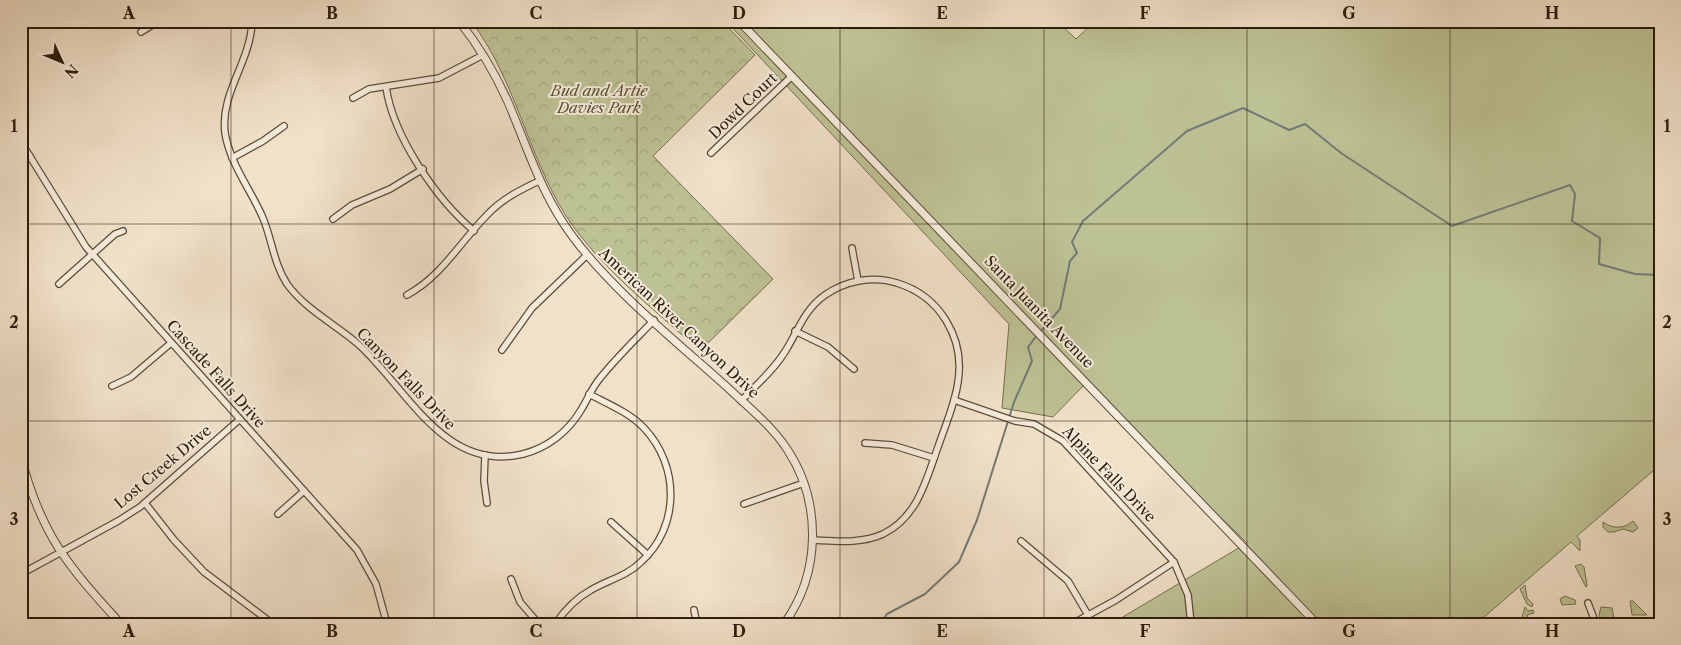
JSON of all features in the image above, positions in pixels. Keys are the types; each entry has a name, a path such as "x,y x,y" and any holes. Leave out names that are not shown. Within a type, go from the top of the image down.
{"street":[{"name":"American River Canyon Drive","path":"459,21 484,55 507,100 539,181 559,218 587,255 778,436 793,459 804,483 811,513 812,540 806,580 796,605 784,624"},
{"name":"Santa Juanita Avenue","path":"739,21 1045,338 1317,624"},
{"path":"141,32 154,24 252,22 316,24"},
{"name":"Canyon Falls Drive","path":"252,22 249,46 230,91 225,114 226,134 232,158 262,217 280,271 292,290 313,310 358,345 442,435 462,448 486,455 515,455 542,446 555,439 573,422 600,377 654,320"},
{"path":"353,98 361,92 439,78 484,55"},
{"name":"Dowd Court","path":"711,154 792,76"},
{"path":"386,87 395,123 422,169 449,207 474,231"},
{"path":"232,158 263,141 284,126"},
{"name":"Cascade Falls Drive","path":"21,142 76,232 92,254 304,491 364,561 376,584 387,624"},
{"path":"21,162 30,156"},
{"path":"333,219 352,205 390,189 422,169"},
{"path":"407,295 427,281 486,216 506,198 539,181"},
{"path":"58,284 115,234 123,231"},
{"path":"852,248 858,281"},
{"path":"502,350 532,308 587,255"},
{"path":"741,401 780,359 808,310 836,288 858,281 882,280 906,286 921,294 939,310 952,330 957,347 959,369 954,400 915,505 893,528 863,540 812,540"},
{"path":"795,331 828,347 854,369"},
{"path":"112,386 132,378 171,343"},
{"path":"555,624 580,597 626,574 648,555 663,532 671,504 671,484 664,456 654,439 637,421 589,394"},
{"name":"Alpine Falls Drive","path":"954,400 1016,421 1040,426 1064,441 1174,562 1188,595 1191,624"},
{"name":"Lost Creek Drive","path":"21,574 118,522 146,503 240,419"},
{"path":"865,443 892,445 934,458"},
{"path":"486,455 484,481 487,503"},
{"path":"21,457 39,515 60,553 121,624"},
{"path":"744,504 804,483"},
{"path":"278,514 304,491"},
{"path":"146,503 174,540 204,572 224,589 273,624"},
{"path":"611,522 648,555"},
{"path":"1021,541 1068,582 1088,615"},
{"path":"1072,624 1174,562"},
{"path":"511,579 520,602 539,624"},
{"path":"1588,603 1596,624"},
{"path":"694,610 698,624"}],"green space":[{"name":"Bud and Artie Davies Park","path":"471,21 722,21 755,55 653,156 773,279 700,351 595,254 566,216 541,168 511,92 486,44"},
{"path":"726,21 1057,21 1076,39 1095,21 1660,21 1660,465 1577,536 1580,540 1580,551 1571,542 1476,624 1111,624 1247,543 1084,385 1053,417 1002,408 1009,324"},
{"path":"1633,521 1638,528 1633,532 1623,529 1608,532 1603,527 1603,522 1610,526 1618,527 1626,526"},
{"path":"1581,564 1584,567 1586,587 1575,566"},
{"path":"1525,585 1527,598 1533,604 1532,607 1527,604 1520,589"},
{"path":"1565,596 1575,600 1576,604 1562,605 1560,599"},
{"path":"1630,601 1633,601 1647,615 1632,615"},
{"path":"1525,607 1528,611 1533,610 1534,613 1527,615 1529,622 1520,624"},
{"path":"1601,607 1612,608 1617,624 1603,624 1599,615"}],"waterway":[{"path":"1040,332 1060,309 1070,261 1077,253 1072,242 1083,221 1187,131 1243,108 1289,130 1305,124 1341,153 1452,226 1570,185 1575,194 1572,221 1600,238 1599,264 1635,274 1660,275"},
{"path":"880,624 887,614 925,594 959,562 977,520 1014,402 1032,361 1028,347 1037,335"}]}
